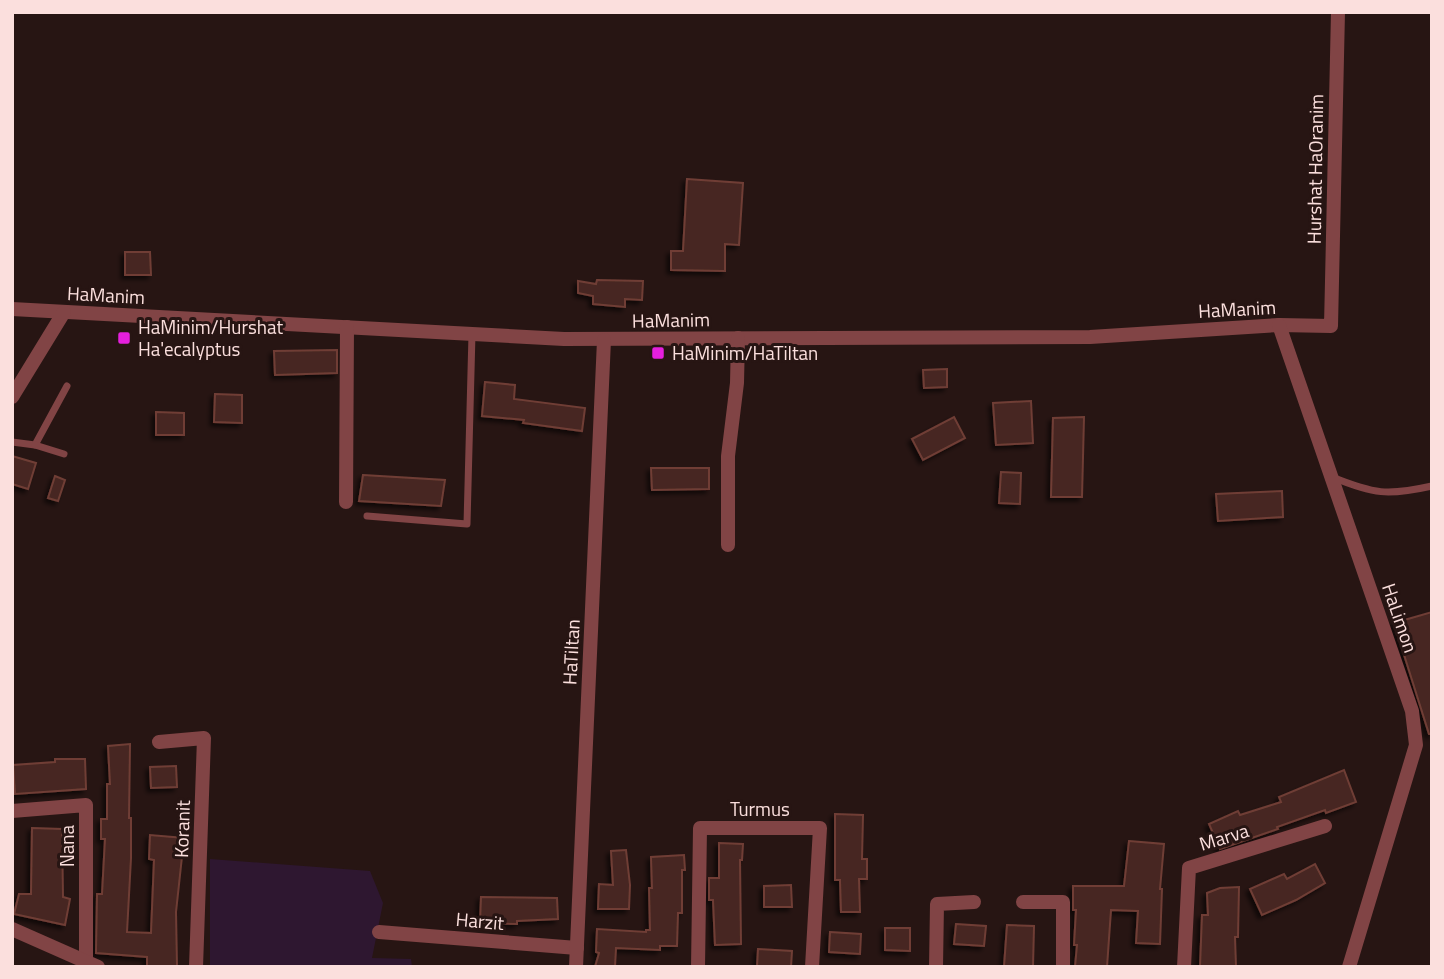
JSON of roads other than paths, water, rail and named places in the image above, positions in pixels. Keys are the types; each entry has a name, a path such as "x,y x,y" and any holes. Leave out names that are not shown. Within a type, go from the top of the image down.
{"street":[{"name":"Hurshat HaOranim","path":"1331,326 1338,12"},
{"name":"HaManim","path":"12,309 604,340 1090,337 1279,326 1331,326"},
{"path":"12,397 64,312"},
{"name":"HaLimon","path":"1279,326 1412,711 1416,745 1349,967"},
{"path":"346,502 347,327"},
{"path":"728,545 728,456 737,383 738,338"},
{"name":"HaTiltan","path":"576,967 604,340"},
{"name":"Koranit","path":"159,742 204,738 196,967"},
{"name":"Nana","path":"12,811 86,804 92,964"},
{"name":"Marva","path":"1184,967 1189,868 1325,826"},
{"name":"Turmus","path":"698,967 700,828 820,828 812,967"},
{"path":"936,967 937,904 974,902"},
{"path":"1023,902 1063,902 1063,967"},
{"path":"12,929 92,964"},
{"name":"Harzit","path":"379,932 577,948"}],"lane":[{"path":"366,516 467,524 472,334"},
{"path":"35,445 67,386"},
{"path":"12,442 35,445 64,454"},
{"path":"1331,477 1374,492 1393,493 1432,486"}],"place":[{"name":"HaMinim/Hurshat Ha'ecalyptus","path":"124,338"},
{"name":"HaMinim/HaTiltan","path":"658,353"}]}
